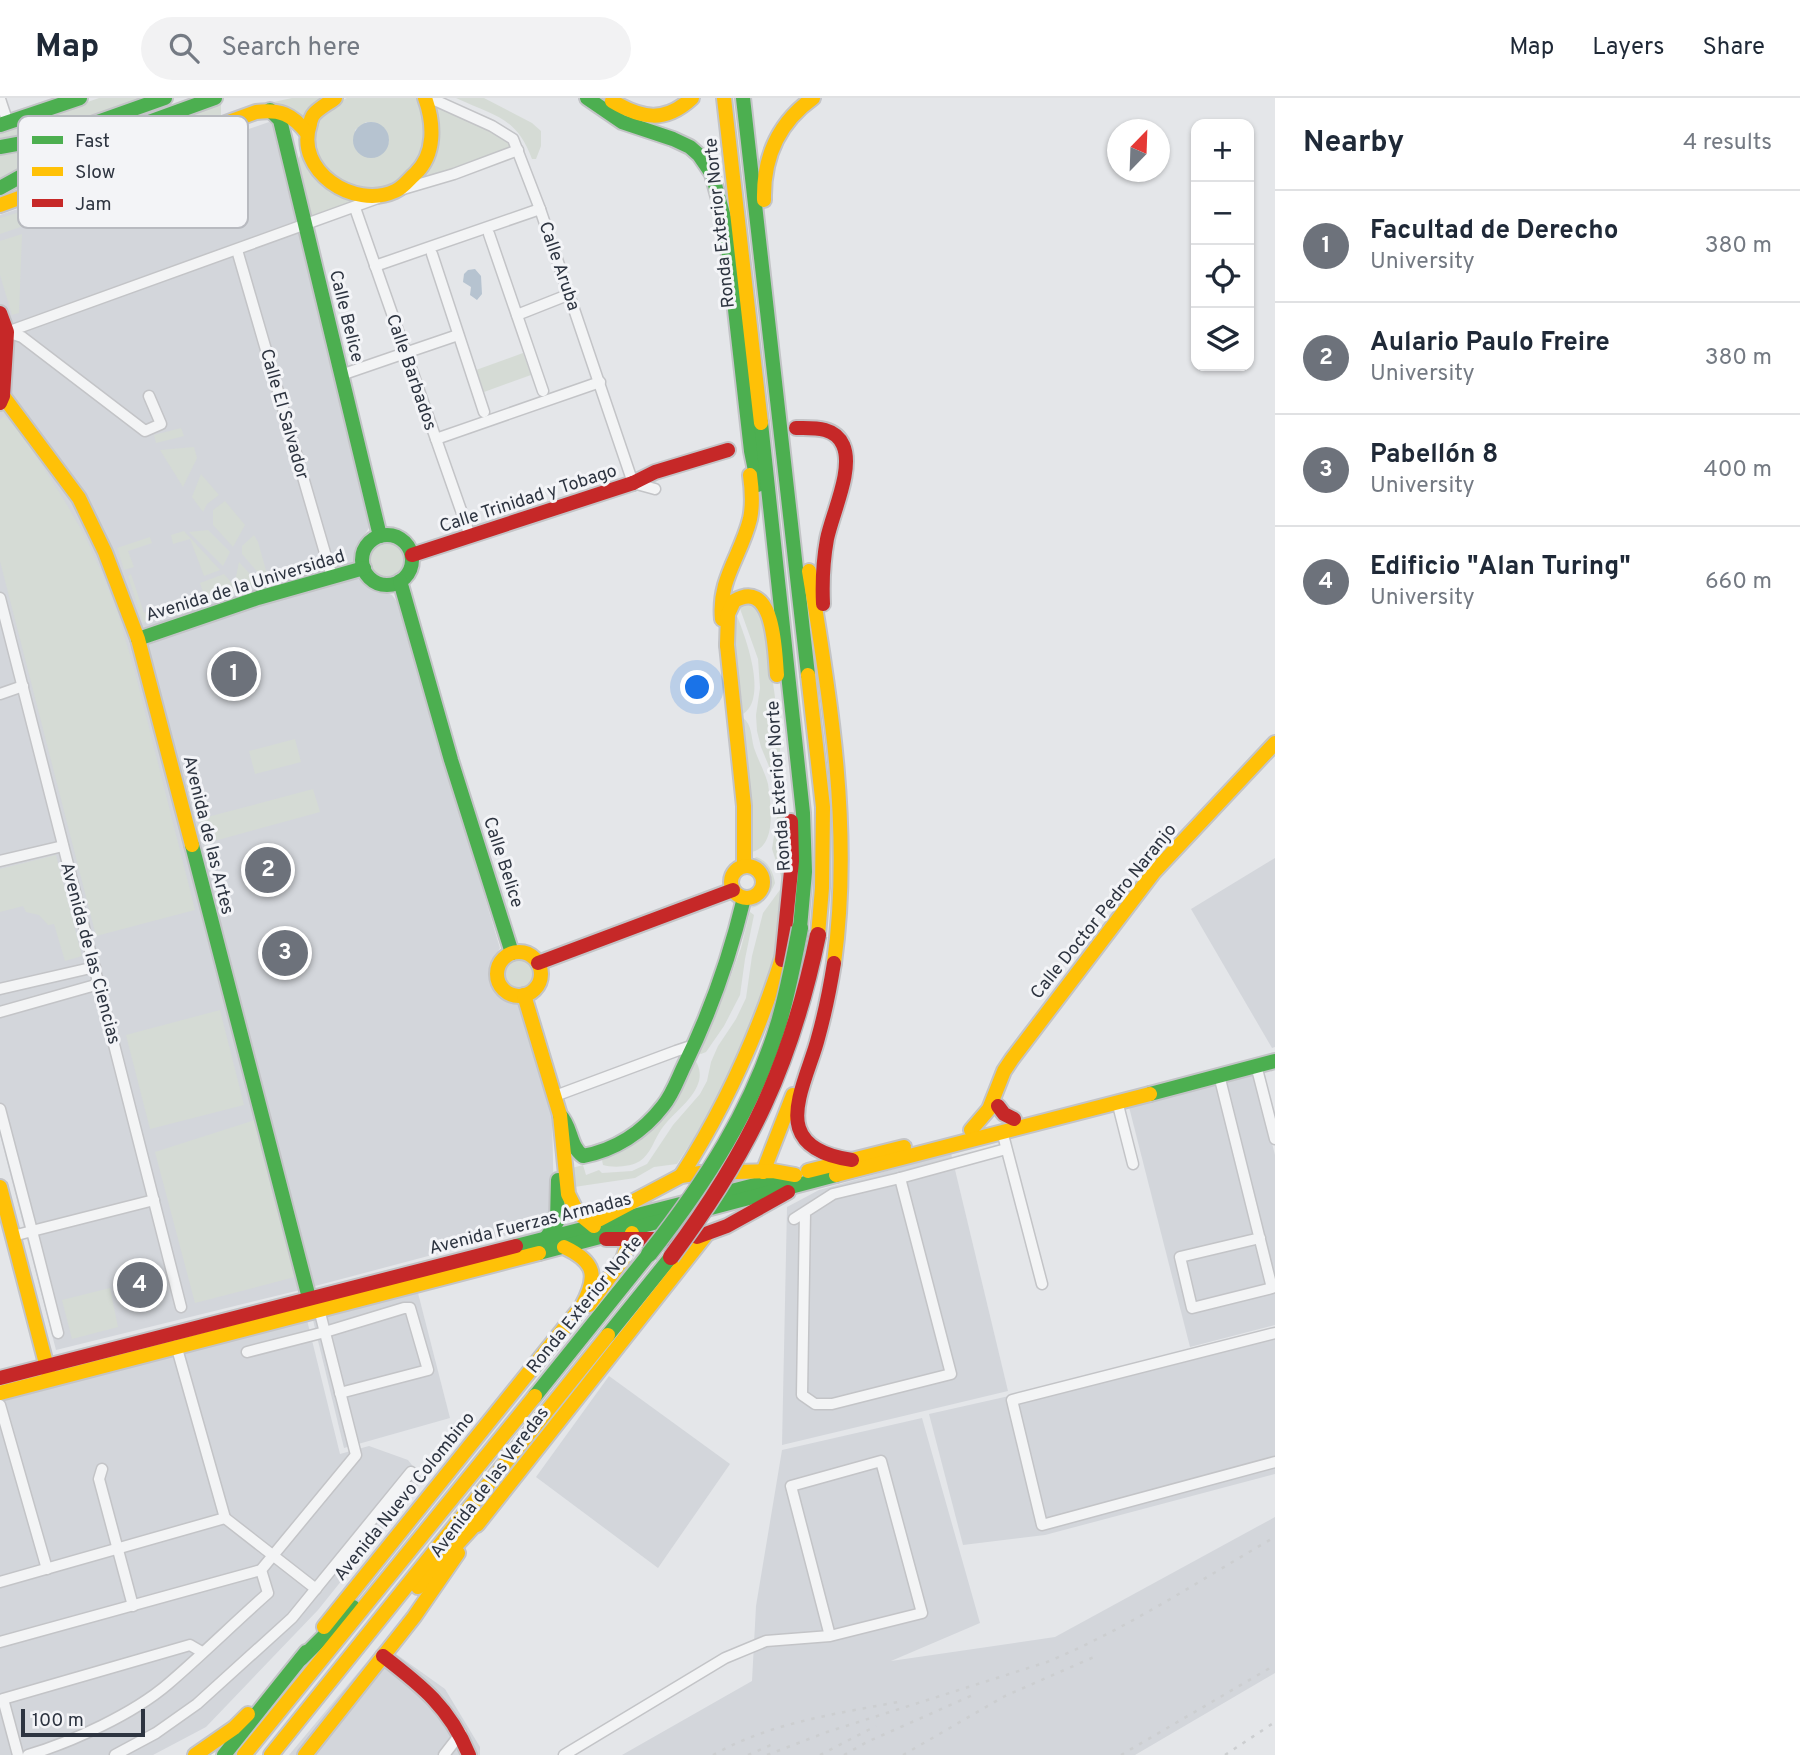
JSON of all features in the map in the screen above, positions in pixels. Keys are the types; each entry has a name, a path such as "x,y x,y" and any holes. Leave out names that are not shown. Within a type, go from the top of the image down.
{"main road":[{"path":"27,116 80,98"},
{"path":"114,116 165,98"},
{"path":"165,116 215,98"},
{"path":"289,157 306,137 319,107 335,98"},
{"path":"248,117 270,110 280,110 291,115 306,137 317,169 332,186 354,195 379,197 403,189 424,164 431,143 432,121 427,98"},
{"path":"587,98 625,123 680,141 696,152 710,167 719,187 751,451 782,608"},
{"path":"608,98 629,112 647,117 666,116 684,108 692,98"},
{"path":"713,98 725,198 725,221"},
{"name":"Ronda Exterior Norte","path":"244,1755 302,1686 710,1173 738,1123 779,1023 800,928 805,872 803,813 724,98"},
{"path":"271,1755 671,1257 728,1178 757,1128 798,1024 818,935 822,888 823,807 743,98"},
{"path":"766,305 767,234 763,188 768,158 777,136 790,117 801,105 813,98"},
{"name":"Calle Belice","path":"270,110 280,120 380,536"},
{"path":"0,147 18,144"},
{"path":"0,188 18,178"},
{"path":"0,205 18,198"},
{"path":"0,313 7,332 1,400"},
{"name":"Avenida de las Artes","path":"1,400 79,498 105,552 138,639 314,1304"},
{"path":"780,412 823,664 840,822 840,889 834,967 821,1026 798,1102 797,1123 813,1148 824,1154 852,1160"},
{"path":"796,429 821,429 836,435 845,446 848,458 822,566 823,664"},
{"path":"633,483 655,472 728,450"},
{"path":"744,866 744,806 727,645 720,609 722,587 750,520 753,498 748,459 751,451"},
{"name":"Calle Trinidad y Tobago","path":"412,555 633,483"},
{"path":"389,535 402,540 412,555 410,570 400,581 390,585 370,578 362,558 371,541 389,535"},
{"name":"Avenida de la Universidad","path":"138,639 258,598 364,568"},
{"name":"Calle Belice","path":"400,581 413,634 512,954"},
{"path":"727,645 727,613 734,601 744,596 762,603 769,618 775,661 792,821 792,861 782,960"},
{"name":"Calle Doctor Pedro Naranjo","path":"971,1130 989,1109 1000,1080 1012,1059 1154,873 1275,743"},
{"path":"681,1176 717,1114 765,1013 790,934 803,813"},
{"path":"538,963 739,894 754,896 763,884 758,870 744,866 737,869 732,876 739,894 729,959 693,1049 665,1103 650,1120 620,1143 593,1154 578,1154 565,1118 557,1106"},
{"path":"512,954 528,954 538,963 540,981 535,990 524,995 508,993 498,981 500,964 512,954"},
{"path":"524,995 557,1106 568,1194 576,1212 596,1230 601,1217 681,1176 700,1172 739,1172 758,1184 796,1179 884,1157 971,1130 997,1128 1014,1119 1149,1084 1275,1056"},
{"path":"748,1214 814,1047"},
{"path":"758,1184 796,1179 852,1160 952,1144 961,1137 987,1130 1219,1075 1245,1062"},
{"path":"1192,1073 1219,1075"},
{"path":"997,1128 1000,1080"},
{"path":"1117,1101 1149,1084"},
{"path":"1076,1103 1087,1104 1109,1099 1117,1101"},
{"path":"546,1238 557,1222 559,1212 557,1106"},
{"path":"998,1107 1014,1119"},
{"path":"635,1227 650,1247 706,1235 785,1195 796,1179"},
{"name":"Avenida Fuerzas Armadas","path":"175,1339 270,1321 276,1314 546,1238 635,1227 758,1184"},
{"path":"0,1187 48,1373"},
{"name":"Avenida Nuevo Colombino","path":"563,1330 577,1320 614,1273 635,1227 645,1196"},
{"name":"Avenida Fuerzas Armadas","path":"0,1393 48,1373 175,1339 564,1247 596,1230"},
{"name":"Avenida de las Veredas","path":"304,1755 414,1617 482,1517 706,1235"},
{"name":"Avenida Nuevo Colombino","path":"277,1687 582,1306 593,1280 592,1269 587,1259 564,1247"},
{"name":"Avenida Fuerzas Armadas","path":"0,1378 48,1373"},
{"path":"301,1659 354,1607 386,1568 438,1515"},
{"path":"355,1648 378,1631 482,1517"},
{"path":"383,1656 430,1693 448,1711 461,1733 469,1755"},
{"path":"195,1755 234,1728 277,1687"},
{"path":"224,1755 277,1687"}],"street":[{"name":"Calle Aruba","path":"427,98 492,125 513,139 540,209 633,483"},
{"path":"0,99 4,124"},
{"path":"403,189 454,174 518,150"},
{"path":"7,332 355,208 379,197"},
{"name":"Calle Barbados","path":"355,208 408,352 470,536"},
{"path":"376,266 540,209"},
{"path":"489,234 543,391"},
{"name":"Calle El Salvador","path":"237,250 332,577"},
{"path":"432,254 484,412"},
{"path":"517,315 565,296"},
{"path":"7,332 22,337 145,431 161,424 149,396"},
{"path":"341,375 458,335"},
{"path":"436,439 600,382"},
{"name":"Calle Trinidad y Tobago","path":"633,483 655,489"},
{"name":"Avenida de las Ciencias","path":"0,598 181,1307"},
{"path":"0,694 23,685"},
{"path":"0,861 63,846"},
{"path":"0,989 95,967"},
{"path":"0,1012 99,984"},
{"path":"557,1106 676,1051 688,1047 693,1049"},
{"path":"1245,1062 1275,1139"},
{"path":"1219,1075 1260,1238 1272,1288 1192,1308 1180,1257 1260,1238"},
{"path":"1117,1101 1133,1164"},
{"path":"0,1109 58,1333"},
{"path":"997,1128 1006,1149 1042,1284"},
{"path":"794,1219 833,1194 1006,1149"},
{"path":"806,1212 802,1395 815,1404 832,1404 951,1374 900,1178"},
{"path":"13,1236 154,1200"},
{"path":"0,1642 261,1570 356,1455 325,1332 314,1304"},
{"path":"247,1352 410,1308 428,1370 340,1393"},
{"path":"1275,1333 1012,1400 1042,1525 1275,1462"},
{"path":"175,1339 225,1518 316,1589"},
{"path":"0,1405 47,1569"},
{"path":"564,1755 724,1658 766,1641 830,1636 922,1614 881,1461 791,1486 830,1636"},
{"path":"102,1469 99,1479 133,1606"},
{"path":"115,1755 156,1732 197,1704 292,1618 411,1472"},
{"path":"0,1583 225,1518"},
{"path":"28,1755 52,1748 119,1716 166,1686 268,1593 261,1570"},
{"path":"18,1755 3,1699 190,1645 202,1652"},
{"path":"444,1755 461,1733"}],"shaded area":[{"path":"99,98 142,98 91,116 48,116"},
{"path":"292,98 323,98 304,119 284,105 269,103"},
{"path":"347,98 416,98 423,107 428,126 427,148 406,180 377,193 359,191 334,182 318,165 312,130 321,111","holes":["366,122 374,122 386,130 389,142 381,155 362,155 356,150 355,130"]},
{"path":"456,98 484,98 532,123 541,131 541,146 536,159 532,159 519,134 502,119"},
{"path":"221,104 220,116 185,116"},
{"path":"434,104 507,138 514,149 418,181"},
{"path":"269,122 273,125 370,526 356,549 355,567 359,577 369,586 392,595 397,602 500,948 491,965 490,978 499,994 518,1002 552,1115 554,1208 549,1224 300,1290 56,1350 0,1135 0,215 18,209 18,228 248,228 248,129"},
{"path":"18,127 18,135 0,138 0,133"},
{"path":"18,149 18,170 0,179 0,152"},
{"path":"301,154 304,154 326,184 359,202 310,220 295,164"},
{"path":"18,213 18,228 0,234 0,218"},
{"path":"22,234 19,313 12,315 0,275 0,241"},
{"path":"523,353 531,375 484,392 476,370"},
{"path":"4,416 21,433 85,536 118,614 195,910 96,936 0,561 0,420"},
{"path":"181,428 184,436 156,443 154,435"},
{"path":"194,447 197,458 183,487 160,450"},
{"path":"201,474 219,495 207,504 203,512 192,497"},
{"path":"225,501 245,525 233,547 213,525 213,510"},
{"path":"208,530 230,552 223,566 189,532"},
{"path":"184,531 220,570 204,576 190,539 173,544 171,535"},
{"path":"254,535 267,574 260,575 242,554 242,546"},
{"path":"150,537 152,543 128,551 134,567 124,570 117,548"},
{"path":"387,541 400,547 406,560 400,573 387,579 374,573 368,560 374,547"},
{"path":"239,562 258,583 242,589 235,582"},
{"path":"131,574 144,613 158,608 161,617 143,623 128,576"},
{"path":"224,574 238,590 167,615 166,612 205,598 200,583"},
{"path":"750,601 764,617 777,712 787,838 787,862 772,971 748,1035 724,1084 677,1164 654,1167 635,1178 574,1187 572,1168 583,1165 586,1175 599,1170 602,1173 632,1171 647,1164 673,1125 700,1094 718,1046 746,998 752,956 763,913 782,887 772,849 777,817 773,776 757,731 756,715 760,688 758,659 738,603"},
{"path":"735,611 744,634 754,680 754,694 750,706 743,714 733,627"},
{"path":"743,718 750,727 754,748 767,780 770,803 769,833 760,848 752,852 752,807"},
{"path":"295,739 301,762 255,774 249,751"},
{"path":"313,789 320,812 207,843 200,819"},
{"path":"56,855 82,956 65,961 54,924 48,925 39,915 26,912 23,906 0,912 0,869"},
{"path":"756,857 769,867 775,883 763,902 751,908 764,897 770,886 767,870 754,859"},
{"path":"1275,858 1275,1047 1272,1048 1191,909"},
{"path":"750,912 754,915 740,995 724,1026 706,1052 698,1053 725,992 741,948"},
{"path":"518,955 530,960 535,972 530,984 518,989 506,984 501,972 506,960"},
{"path":"220,1010 244,1105 150,1129 126,1035"},
{"path":"695,1060 700,1075 696,1088 687,1102 664,1126 646,1155 640,1161 627,1166 603,1165 602,1160 634,1143 659,1120"},
{"path":"1254,1072 1275,1155 1275,1325 1190,1347 1128,1103"},
{"path":"255,1120 272,1172 295,1277 195,1303 155,1152"},
{"path":"951,1153 1008,1391 782,1445 787,1207 819,1190"},
{"path":"110,1288 118,1327 72,1339 62,1300"},
{"path":"418,1293 450,1418 344,1448 313,1320"},
{"path":"307,1320 340,1454 369,1446 408,1460 423,1479 318,1610 206,1727 153,1755 0,1755 0,1402"},
{"path":"1275,1336 1275,1474 1045,1535 963,1545 929,1414"},
{"path":"609,1376 730,1464 658,1568 536,1477"},
{"path":"922,1418 980,1623 891,1661 1055,1637 1275,1517 1275,1673 1135,1755 622,1755 752,1681 756,1606 782,1450"},
{"path":"382,1644 445,1689 480,1747 480,1755 289,1755"}],"water":[{"path":"371,122 384,127 389,140 384,153 371,158 358,153 353,140 358,127"},
{"path":"475,269 481,276 482,294 477,300 470,295 471,287 463,282 464,274"}],"railway":[{"path":"767,1755 827,1732 1047,1662 1106,1635 1275,1537"},
{"path":"903,1755 1005,1696 1094,1657"},
{"path":"1121,1755 1275,1665"},
{"path":"844,1755 973,1695"},
{"path":"713,1755 780,1727 898,1702"},
{"path":"1225,1755 1275,1722"},
{"path":"820,1755 876,1726"},
{"path":"748,1755 773,1744"}],"traffic: fast":[{"path":"27,116 80,98"},
{"path":"114,116 165,98"},
{"path":"165,116 215,98"},
{"path":"587,98 622,122 690,147 712,174 725,221 751,451 758,485"},
{"path":"743,98 808,675"},
{"path":"270,110 280,120 380,536"},
{"path":"0,125 18,119"},
{"path":"0,147 18,144"},
{"path":"0,188 18,178"},
{"path":"761,423 803,813 805,872 800,928"},
{"path":"387,535 405,542 412,560 405,578 387,585 369,578 362,560 369,542 387,535"},
{"path":"138,639 258,598 364,568"},
{"path":"400,581 451,760 512,953"},
{"path":"192,845 309,1298 316,1305"},
{"path":"560,1115 575,1147 583,1156 606,1149 637,1132 667,1101 711,1003 733,941 744,898"},
{"path":"649,1254 708,1172 756,1085 779,1022 800,928"},
{"path":"1150,1094 1275,1061"},
{"path":"539,1253 836,1175"},
{"path":"516,1246 782,1178"},
{"path":"546,1238 557,1222 558,1180"},
{"path":"535,1396 649,1254"},
{"path":"608,1335 671,1257"},
{"path":"301,1659 353,1607"},
{"path":"224,1755 306,1652"}],"traffic: slow":[{"path":"335,98 312,118 307,141 311,157 319,171 346,191 379,196 401,188 427,157 431,128 425,98"},
{"path":"612,101 633,112 653,116 672,112 692,98"},
{"path":"724,98 761,423"},
{"path":"764,200 766,170 775,143 790,119 813,98"},
{"path":"245,116 256,112 279,112 291,117 307,133"},
{"path":"0,205 18,198"},
{"path":"3,396 79,498 105,552 138,639 192,845"},
{"path":"722,619 723,592 750,519 750,475"},
{"path":"809,571 825,668 840,816 841,865 834,963"},
{"path":"727,645 728,614 734,601 748,596 758,599 770,621 777,675"},
{"path":"727,645 744,806 744,866"},
{"path":"808,675 823,807 822,888 818,935"},
{"path":"971,1130 989,1109 1004,1071 1012,1059 1154,872 1275,743"},
{"path":"747,866 758,871 763,882 758,893 747,898 736,893 731,882 736,871 747,866"},
{"path":"519,952 534,959 541,974 534,989 519,996 504,989 497,974 504,959 519,952"},
{"path":"681,1176 713,1123 740,1068 764,1011 784,952"},
{"path":"524,995 560,1115 568,1194 577,1212 594,1226"},
{"path":"836,1175 1150,1094"},
{"path":"763,1172 793,1095"},
{"path":"808,1171 904,1147"},
{"path":"600,1219 681,1176 773,1171 795,1175"},
{"path":"0,1187 49,1375"},
{"path":"589,1305 623,1259 632,1233"},
{"path":"477,1525 706,1235"},
{"path":"324,1627 582,1306 590,1286 591,1271 583,1258 564,1247"},
{"path":"0,1393 539,1253"},
{"path":"271,1755 608,1335"},
{"path":"244,1755 535,1396"},
{"path":"418,1587 482,1517"},
{"path":"305,1755 414,1617 458,1553"},
{"path":"195,1755 234,1728 248,1714"}],"traffic: jam":[{"path":"0,313 7,332 3,396 0,403"},
{"path":"796,428 816,428 835,434 846,455 844,479 826,547 823,604"},
{"path":"633,483 655,472 728,450"},
{"path":"412,555 633,483"},
{"path":"782,960 792,861 791,821"},
{"path":"538,963 733,890"},
{"path":"671,1257 724,1180 764,1105 795,1025 818,935"},
{"path":"834,963 821,1029 803,1083 797,1118 802,1136 813,1147 836,1157 852,1160"},
{"path":"998,1106 1004,1114 1014,1119"},
{"path":"697,1237 727,1226 788,1192"},
{"path":"606,1239 666,1239"},
{"path":"0,1378 516,1246"},
{"path":"383,1656 434,1699 453,1724 469,1755"}],"place":[{"name":"Facultad de Derecho","path":"234,674"},
{"name":"Aulario Paulo Freire","path":"268,870"},
{"name":"Pabellón 8","path":"285,953"},
{"name":"Edificio \"Alan Turing\"","path":"140,1285"}]}
